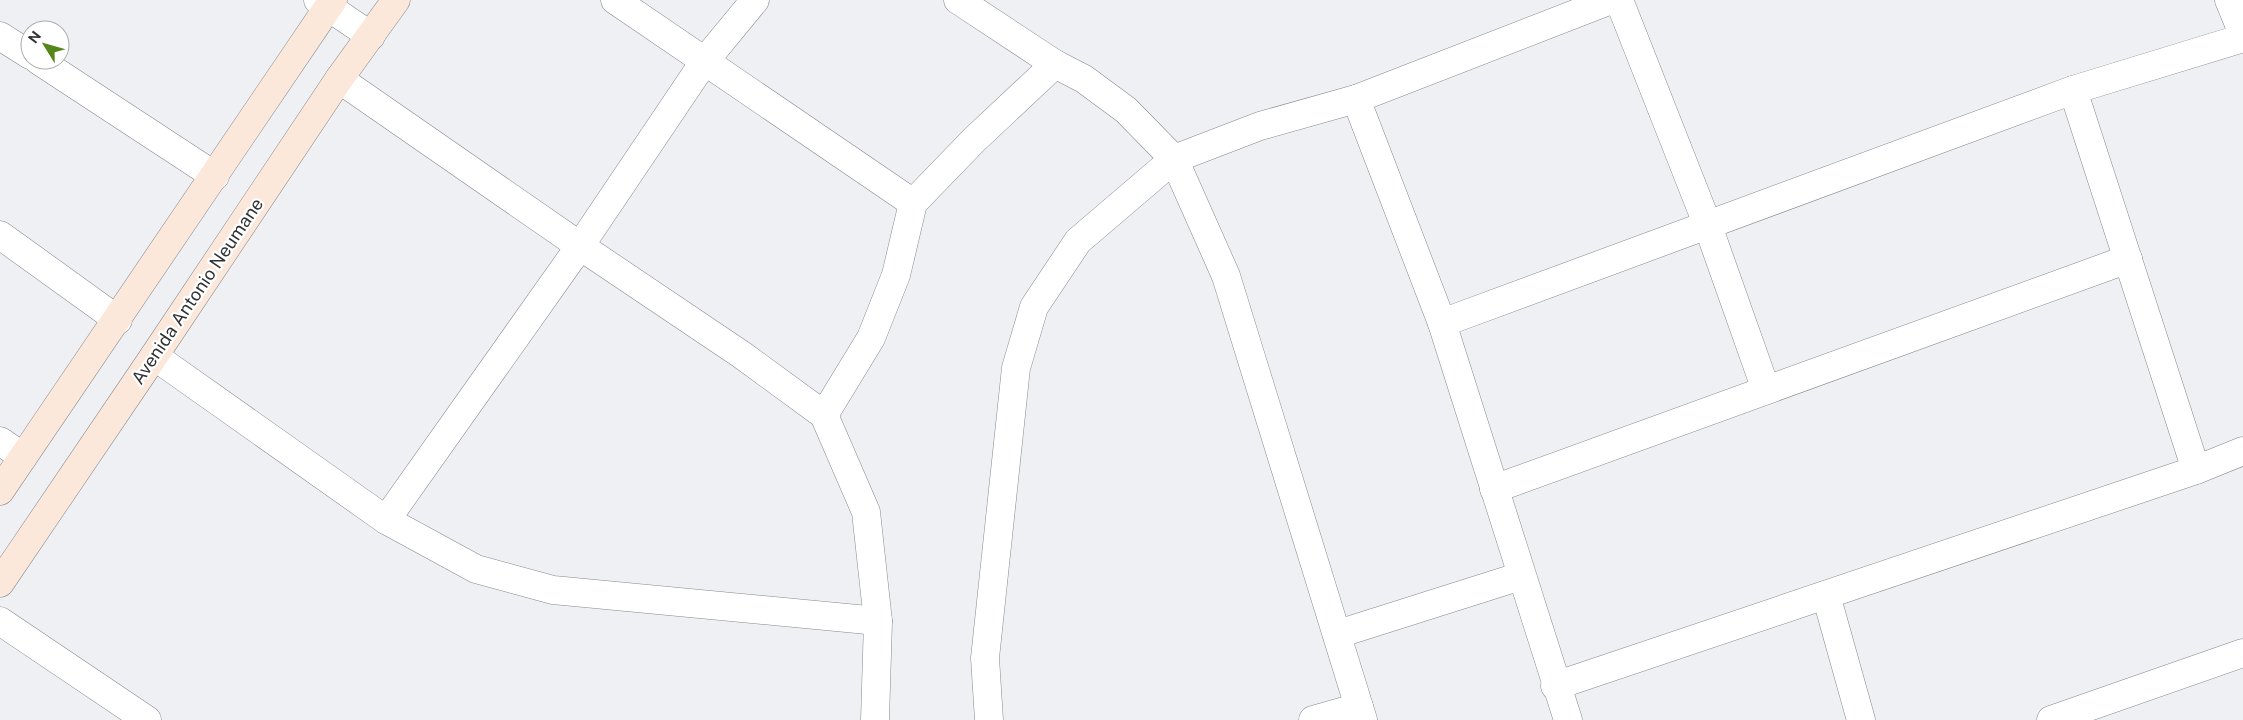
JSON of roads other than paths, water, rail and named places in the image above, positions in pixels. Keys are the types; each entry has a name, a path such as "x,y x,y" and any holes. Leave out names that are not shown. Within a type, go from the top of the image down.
{"street":[{"name":"Avenida Antonio Neumane","path":"0,582 154,356 339,78 396,0"},
{"path":"614,0 913,203"},
{"path":"386,520 580,246 704,62 755,0"},
{"path":"958,0 1055,64 1084,79 1126,110 1174,159 1226,276 1361,713 1313,720"},
{"path":"988,720 985,658 1016,368 1034,307 1078,241 1174,159 1260,126 1356,98 1611,0"},
{"path":"1619,0 1708,226 1766,390"},
{"path":"1442,323 2073,90 2243,36 2229,0"},
{"path":"0,491 215,176 327,2 371,36"},
{"path":"0,36 20,49"},
{"path":"824,415 871,338 896,276 913,203 974,140 1055,64"},
{"path":"53,70 215,176"},
{"path":"339,78 580,246 742,355 824,415 866,512 873,559 878,621 875,720"},
{"path":"2073,90 2196,470"},
{"path":"1356,98 1442,323 1568,720"},
{"path":"0,235 118,320"},
{"path":"1494,489 2128,259"},
{"path":"154,356 386,520 476,569 553,590 878,621"},
{"path":"0,441 23,457"},
{"path":"1556,686 2196,470 2243,451"},
{"path":"1338,634 1521,576"},
{"path":"1826,595 1861,720"},
{"path":"0,621 147,720"},
{"path":"2052,720 2243,653"}]}
